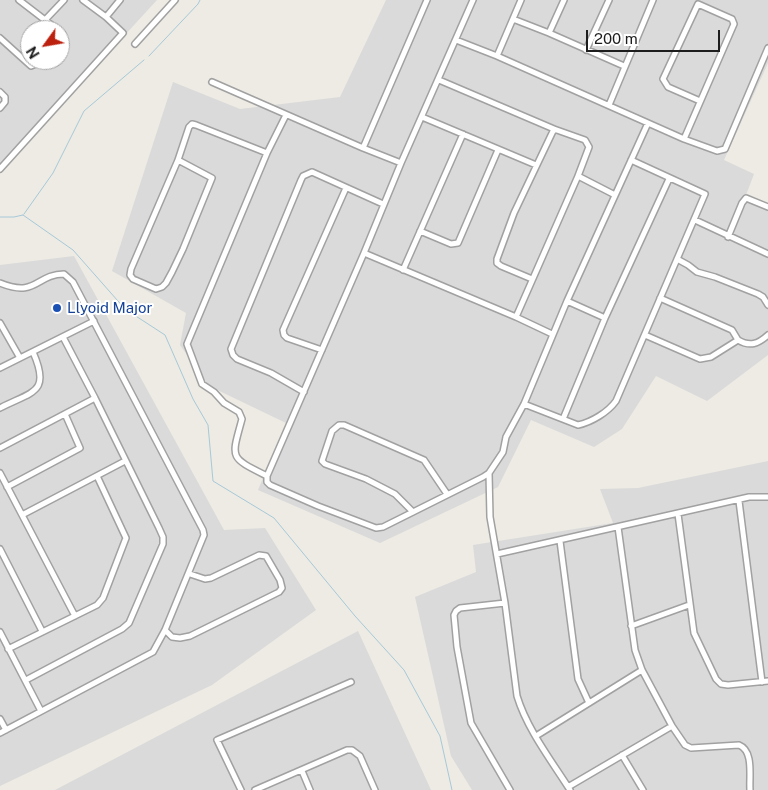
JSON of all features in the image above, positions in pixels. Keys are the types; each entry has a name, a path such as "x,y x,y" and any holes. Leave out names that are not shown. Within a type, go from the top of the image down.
{"street":[{"path":"19,0 45,20 64,0"},
{"path":"0,168 123,33 106,17 83,0"},
{"path":"106,17 120,0"},
{"path":"136,44 175,0"},
{"path":"363,148 427,0"},
{"path":"266,476 473,0"},
{"path":"497,56 521,0"},
{"path":"549,33 564,0"},
{"path":"586,50 609,0"},
{"path":"609,105 653,0"},
{"path":"684,139 734,24 732,19 699,2 663,79 668,87 700,101"},
{"path":"513,19 624,66"},
{"path":"0,38 20,56"},
{"path":"456,40 497,56 684,139 717,151 725,148 768,48"},
{"path":"439,80 554,129 586,140 588,144 589,148 578,176 516,317"},
{"path":"212,82 401,163"},
{"path":"0,92 5,97 5,102 0,108"},
{"path":"286,115 267,153 187,344 202,384 241,415 242,418 234,446 236,457 241,463 266,476 270,485 376,528 383,527 489,473 503,452 506,437 524,404 552,334 648,123"},
{"path":"422,117 536,166"},
{"path":"178,160 212,178 183,250 172,272 162,287 156,289 133,279 130,275 131,269 178,160 187,131 192,124 267,153"},
{"path":"532,279 501,266 497,263 497,259 514,213 554,129"},
{"path":"403,270 463,134"},
{"path":"420,231 451,244 458,243 498,150"},
{"path":"524,404 578,425 609,410 616,401 645,335 705,194 631,160"},
{"path":"304,392 271,373 237,359 232,349 304,176 312,172 383,204"},
{"path":"578,176 615,195"},
{"path":"563,419 605,318 669,179"},
{"path":"322,350 287,338 283,330 346,188"},
{"path":"728,237 742,203 746,198 768,207"},
{"path":"695,220 768,254"},
{"path":"364,253 552,334"},
{"path":"677,259 697,272 758,294 763,297 768,305"},
{"path":"0,283 11,287 29,288 51,277 64,274 73,282 203,530 204,539 157,647 147,656 0,733"},
{"path":"660,298 732,330 738,340 744,344 760,342 768,335"},
{"path":"567,301 605,318"},
{"path":"0,368 94,321"},
{"path":"0,323 20,358"},
{"path":"645,335 700,359 711,357 738,340"},
{"path":"26,680 129,624 161,551 163,537 95,398 62,337"},
{"path":"0,408 29,394 39,386 41,372 33,352"},
{"path":"0,448 95,398"},
{"path":"7,488 80,448 65,414"},
{"path":"413,512 395,494 366,479 325,464 322,461 332,431 335,428 344,425 424,460 447,494"},
{"path":"22,515 125,460"},
{"path":"0,473 75,616"},
{"path":"489,473 490,517 505,603 517,696 536,736 569,789 672,726"},
{"path":"8,648 97,605 103,598 126,538 97,476"},
{"path":"497,554 749,497 768,497"},
{"path":"678,514 689,606 696,641 720,684 728,685 765,681 738,501"},
{"path":"618,527 635,650 642,670 672,726 685,745 691,748 739,745 744,747 749,753 750,790"},
{"path":"560,541 578,679 589,704"},
{"path":"0,549 42,632"},
{"path":"166,630 172,637 190,636 280,592 282,588 280,580 266,556 262,555 258,555 211,578 205,579 190,574"},
{"path":"505,603 460,608 454,615 457,647 471,723 510,790"},
{"path":"631,626 689,606"},
{"path":"0,632 41,711"},
{"path":"536,736 642,670"},
{"path":"241,790 218,740 351,682"},
{"path":"0,719 6,730"},
{"path":"255,790 347,750 352,750 360,756 375,790"},
{"path":"622,755 643,790"},
{"path":"302,771 310,790"}],"shaded area":[{"path":"0,0 157,0 0,171"},
{"path":"386,0 768,0 768,63 724,160 754,174 746,195 768,203 768,355 707,401 656,376 622,429 594,447 531,420 498,487 380,543 258,490 286,423 209,386 180,345 186,313 112,271 173,82 240,109 340,97"},
{"path":"74,256 224,530 265,528 316,610 212,685 0,786 0,265"},
{"path":"768,461 768,790 472,790 451,756 415,597 476,572 473,545 613,523 600,489 638,488"},
{"path":"358,631 431,790 55,790"}],"waterway":[{"path":"149,56 200,0"},
{"path":"24,214 53,173 84,111 144,60"},
{"path":"23,215 73,250 125,309 165,335 193,399 208,425 213,481 274,518 355,616 404,670 440,736 452,790"},
{"path":"0,217 23,215"}],"place":[{"name":"Llyoid Major","path":"57,308"}]}
